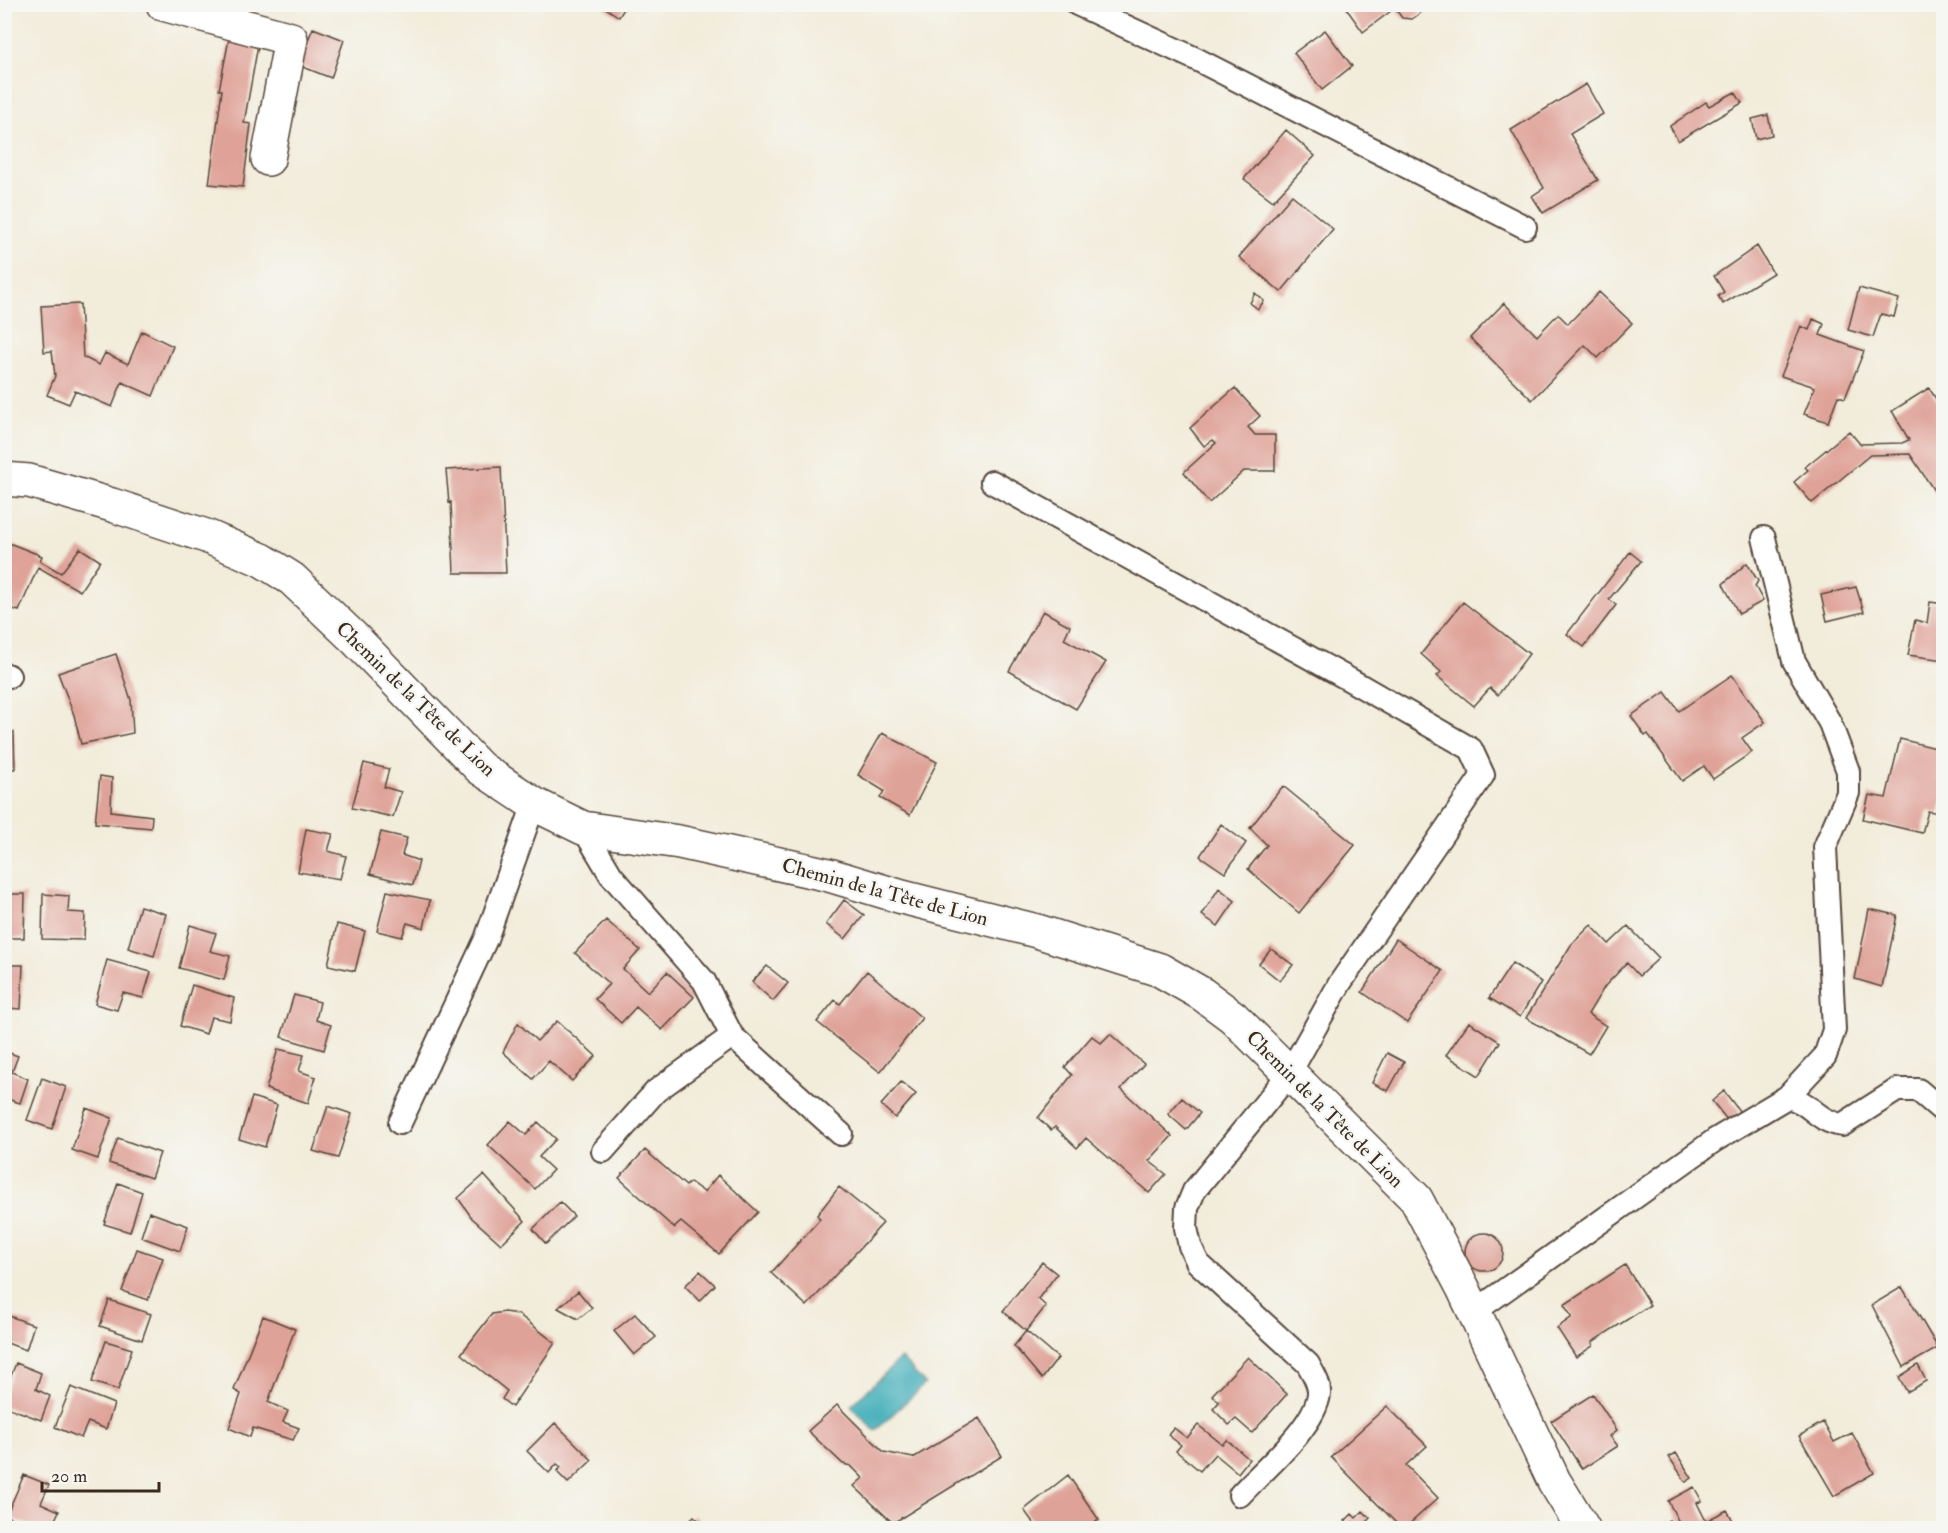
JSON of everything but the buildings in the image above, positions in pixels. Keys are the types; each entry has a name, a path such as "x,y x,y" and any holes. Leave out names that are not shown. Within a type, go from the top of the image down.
{"street":[{"path":"163,4 291,39 268,159"},
{"name":"Chemin de la Tête de Lion","path":"4,479 29,481 112,506 206,536 262,560 292,579 480,768 534,804 583,828 679,842 829,875 902,897 1037,931 1160,970 1202,994 1233,1017 1416,1199 1474,1312 1554,1481 1583,1528"}],"lane":[{"path":"1077,4 1196,59 1525,227"},
{"path":"992,483 1342,675 1471,749 1483,775 1340,983 1289,1074 1214,1164 1194,1191 1187,1208 1186,1228 1190,1246 1198,1263 1308,1364 1317,1380 1319,1392 1315,1410 1301,1429 1240,1495"},
{"path":"1474,1312 1715,1140 1787,1097 1825,1056 1834,1030 1825,847 1848,793 1848,771 1830,723 1794,660 1764,538"},
{"path":"400,1123 486,939 534,804"},
{"path":"583,828 611,876 704,981 732,1036 842,1134"},
{"path":"603,1151 656,1091 732,1036"},
{"path":"1787,1097 1799,1100 1826,1122 1842,1125 1897,1090 1918,1090 1944,1112"}],"water":[{"path":"901,1358 925,1384 875,1431 851,1406"}]}
